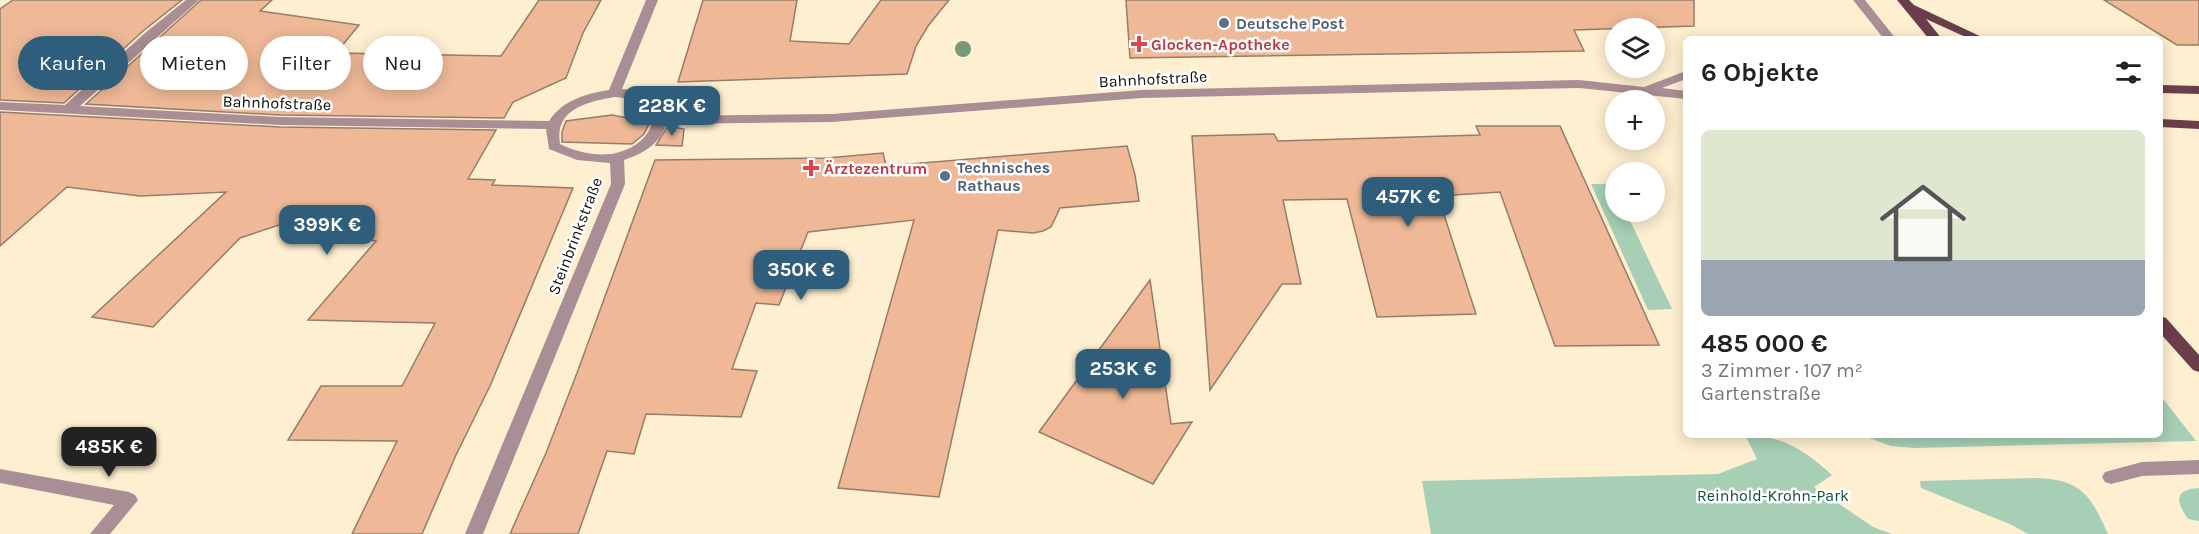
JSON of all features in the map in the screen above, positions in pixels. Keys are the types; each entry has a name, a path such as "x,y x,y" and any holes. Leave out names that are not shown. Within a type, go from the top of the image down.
{"main road":[{"path":"1907,4 1934,36"},
{"path":"1907,4 1974,36"},
{"path":"2163,87 2199,90"},
{"path":"2163,124 2199,125"},
{"path":"2163,325 2199,366"}],"street":[{"path":"69,109 149,36 193,0"},
{"path":"614,93 652,0"},
{"path":"1859,0 1888,36"},
{"name":"Bahnhofstraße","path":"1647,89 1683,76"},
{"name":"Bahnhofstraße","path":"662,120 832,118 1142,94 1579,84 1683,94"},
{"path":"614,93 641,95 655,100 662,110 662,120 647,144 633,153 617,158 597,159 570,155 554,146 550,136 552,125 562,112 573,104 591,97 614,93"},
{"name":"Bahnhofstraße","path":"0,106 280,121 552,125"},
{"name":"Steinbrinkstraße","path":"474,534 618,184 617,158"},
{"path":"2112,477 2142,469 2199,466"},
{"path":"0,476 129,500 99,534"}],"green space":[{"path":"1591,184 1605,184 1605,215"},
{"path":"1608,222 1631,222 1672,309 1648,310"},
{"path":"2163,399 2196,441 1915,448 1891,446 1869,438 2163,438"},
{"name":"Reinhold-Krohn-Park","path":"1746,438 1771,438 1793,446 1832,475 1814,487 1873,527 1892,534 1431,534 1422,481 1718,474 1757,459"},
{"path":"2034,478 2063,482 2082,491 2089,499 2108,534 2028,534 2012,525 1921,488 1920,481"},
{"path":"2199,488 2199,521 2188,519 2179,498 2185,491"}],"building":[{"path":"13,0 182,0 128,45 128,36 18,36 18,90 78,90 64,103 0,100 0,9"},
{"path":"201,0 272,0 260,11 359,25 350,36 260,36 260,90 351,90 351,53 363,53 363,90 443,90 443,55 501,56 539,0 601,0 583,33 566,78 513,102 504,118 280,115 86,104 101,90 128,90 128,66 140,55 140,90 248,90 248,36 161,36"},
{"path":"703,0 797,0 790,41 849,44 881,0 949,0 928,26 916,46 907,74 678,82"},
{"path":"1126,0 1694,0 1694,26 1665,27 1665,18 1605,18 1605,29 1574,30 1584,51 1130,58"},
{"path":"2104,0 2199,0 2199,45 2177,45"},
{"path":"0,112 280,127 496,130 468,179 495,180 492,185 573,188 490,386 456,455 422,534 352,534 397,441 288,440 321,386 402,386 435,323 308,320 376,241 279,225 240,238 153,327 92,317 226,192 140,196 67,187 0,246"},
{"path":"612,115 650,122 644,134 632,144 562,142 562,132 566,121"},
{"path":"668,126 684,129 682,146 656,145"},
{"path":"1476,126 1560,126 1659,345 1555,346 1500,192 1438,196 1476,314 1377,317 1347,199 1283,200 1301,284 1282,284 1210,390 1192,136 1274,134 1278,141 1480,135"},
{"path":"1127,146 1139,201 1060,208 1051,227 1043,231 1033,233 998,230 939,497 838,488 914,220 808,232 779,305 756,303 732,369 757,371 741,417 646,414 634,454 607,451 578,534 510,534 546,453 655,160 827,158 883,153 886,166"},
{"path":"1150,280 1171,424 1192,422 1153,484 1039,432"}],"place":[{"name":"Deutsche Post","path":"1224,23"},
{"name":"Glocken-Apotheke","path":"1139,44"},
{"name":"Ärztezentrum","path":"811,168"},
{"name":"Technisches Rathaus","path":"945,176"}]}
